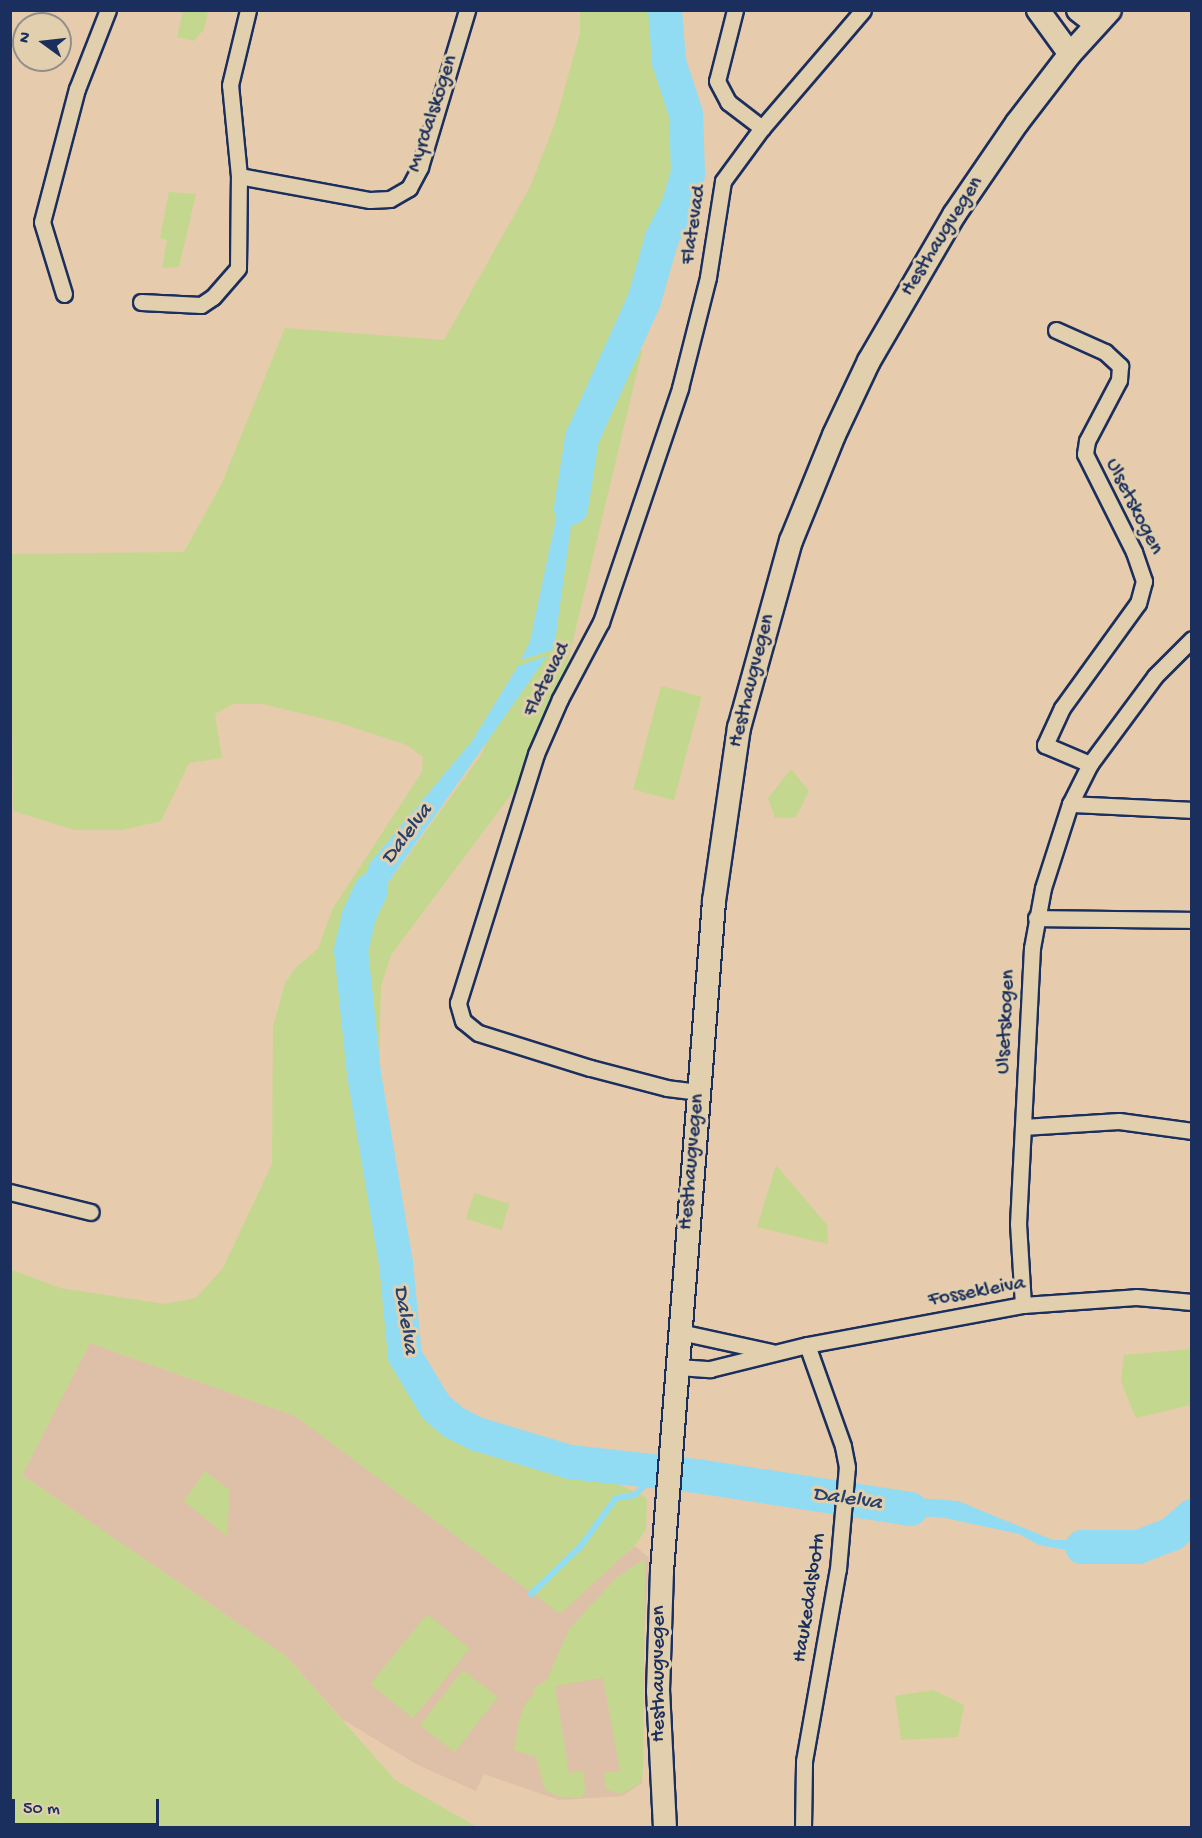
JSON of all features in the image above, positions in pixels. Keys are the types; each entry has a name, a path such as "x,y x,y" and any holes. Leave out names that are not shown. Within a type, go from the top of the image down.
{"main road":[{"path":"1038,10 1070,54"},
{"path":"1078,10 1103,17"},
{"name":"Hesthaugvegen","path":"665,1827 658,1691 666,1521 714,901 739,728 791,541 834,435 910,287 1017,123 1070,54 1103,17"}],"street":[{"path":"64,294 42,222 77,89 108,10"},
{"path":"141,303 201,305 213,297 238,268 239,176 230,86 248,10"},
{"name":"Myrdalskogen","path":"239,176 370,200 390,199 409,188 420,167 467,10"},
{"path":"735,10 717,81 728,102 762,128"},
{"name":"Flatevad","path":"699,1092 667,1088 590,1068 478,1033 463,1021 458,1003 536,754 560,699 601,622 680,388 708,277 723,181 762,128 863,10"},
{"name":"Ulsetskogen","path":"1056,330 1105,352 1120,366 1119,380 1087,441 1085,454 1134,552 1144,581 1138,603 1062,708 1045,745 1090,764"},
{"name":"Ulsetskogen","path":"1023,1305 1018,1224 1036,918 1070,804 1090,764 1155,676 1191,639"},
{"path":"1070,804 1191,810"},
{"path":"1036,918 1191,920"},
{"path":"1023,1127 1119,1121 1191,1131"},
{"path":"10,1192 91,1212"},
{"name":"Fossekleiva","path":"678,1368 710,1369 755,1360 772,1352 1023,1305 1125,1298 1191,1302"},
{"name":"Fossekleiva","path":"680,1332 772,1352"},
{"name":"Haukedalsbotn","path":"803,1827 804,1761 845,1509 846,1483 843,1446 807,1345"}],"shaded area":[{"path":"90,1343 295,1416 579,1593 635,1546 649,1558 640,1698 642,1783 622,1796 559,1800 484,1774 476,1791 418,1765 342,1719 286,1656 22,1475"}],"green space":[{"path":"183,11 208,11 204,29 194,41 177,37"},
{"path":"580,11 649,11 682,176 619,334 642,351 548,745 391,955 381,986 379,1067 391,1195 397,1342 406,1375 431,1416 455,1437 508,1462 614,1482 647,1498 646,1529 637,1543 560,1614 295,1416 90,1343 22,1475 286,1656 395,1780 477,1827 11,1827 10,1269 60,1288 165,1304 196,1298 223,1268 272,1164 273,1027 285,983 296,967 318,949 333,908 422,772 423,757 407,745 337,722 263,704 233,704 215,714 222,758 189,763 161,821 123,830 75,830 13,811 11,554 184,552 222,483 285,328 444,340 530,187 555,123 580,33","holes":["580,462 551,650 522,660 530,641 565,476","518,666 481,755 371,907 370,863 472,741"]},
{"path":"169,192 196,194 179,267 162,268 167,240 160,238"},
{"path":"661,686 702,697 674,800 633,789"},
{"path":"791,769 809,791 796,817 775,818 768,798"},
{"path":"776,1165 827,1225 828,1244 757,1227"},
{"path":"474,1193 509,1204 501,1230 466,1219"},
{"path":"1191,1349 1191,1405 1136,1418 1121,1382 1124,1355"},
{"path":"205,1471 230,1490 227,1536 184,1501"},
{"path":"645,1559 643,1773 639,1784 621,1794 606,1789 604,1773 620,1771 603,1678 555,1686 569,1773 584,1771 585,1792 581,1798 560,1797 545,1790 536,1757 514,1750 518,1724 525,1704 535,1693 532,1689 547,1680 569,1629 617,1577"},
{"path":"427,1614 470,1649 413,1719 370,1684"},
{"path":"463,1670 498,1697 455,1752 420,1725"},
{"path":"933,1690 964,1705 958,1737 901,1740 895,1696"}],"water":[{"path":"580,461 555,641 552,650 521,660 530,641 565,476"},
{"path":"547,656 371,907 362,939 346,930 370,863 472,741 518,666"},
{"path":"889,1496 958,1501 1053,1540 1122,1540 1132,1545 1122,1554 1107,1549 1077,1552 1039,1545 1019,1534 945,1518 887,1513 863,1516 867,1498"}],"waterway":[{"path":"571,508 582,438 644,301 662,238 678,206 688,174 686,114 669,62 665,10"},
{"name":"Dalelva","path":"371,890 359,916 351,950 364,1074 396,1263 405,1356 435,1406 453,1422 477,1434 570,1462 697,1476 910,1509"},
{"path":"531,1594 580,1547 616,1498 635,1495 645,1485 648,1472"},
{"name":"Dalelva","path":"1082,1547 1138,1547 1172,1534 1192,1516"}]}
